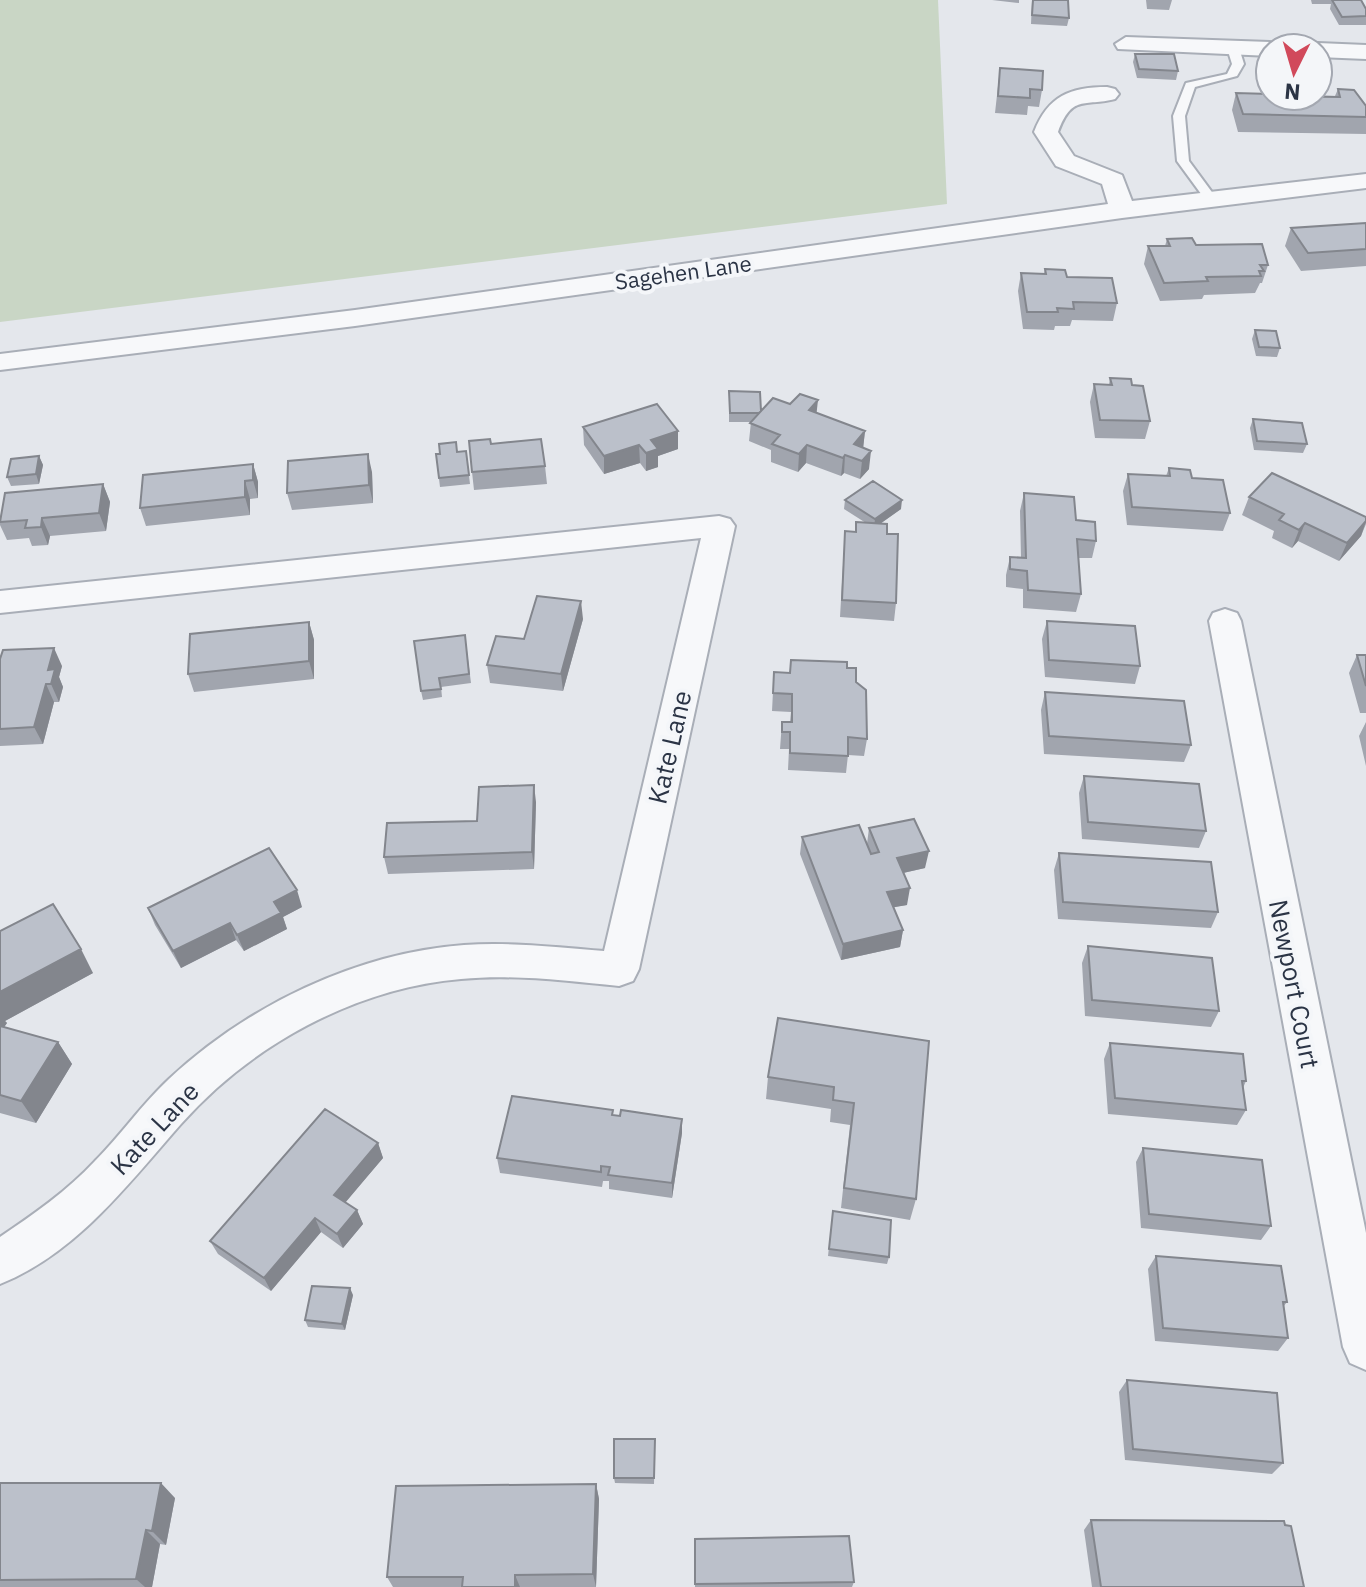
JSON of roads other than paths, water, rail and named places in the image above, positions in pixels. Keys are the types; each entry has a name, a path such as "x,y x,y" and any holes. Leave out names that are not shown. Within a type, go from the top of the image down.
{"street":[{"path":"1126,44 1254,49"},
{"path":"1334,51 1366,52"},
{"path":"1107,94 1076,93 1053,111 1046,132 1065,161 1113,180 1122,210"},
{"name":"Sagehen Lane","path":"0,362 371,316 1122,210 1366,181"},
{"name":"Kate Lane","path":"0,602 719,526 619,969 508,961 438,964 365,982 298,1009 239,1046 185,1091 107,1179 46,1232 0,1262"},
{"name":"Newport Court","path":"1225,621 1366,1347"}],"lane":[{"path":"1211,199 1183,161 1179,116 1190,85 1231,76 1238,64 1233,48"}]}
